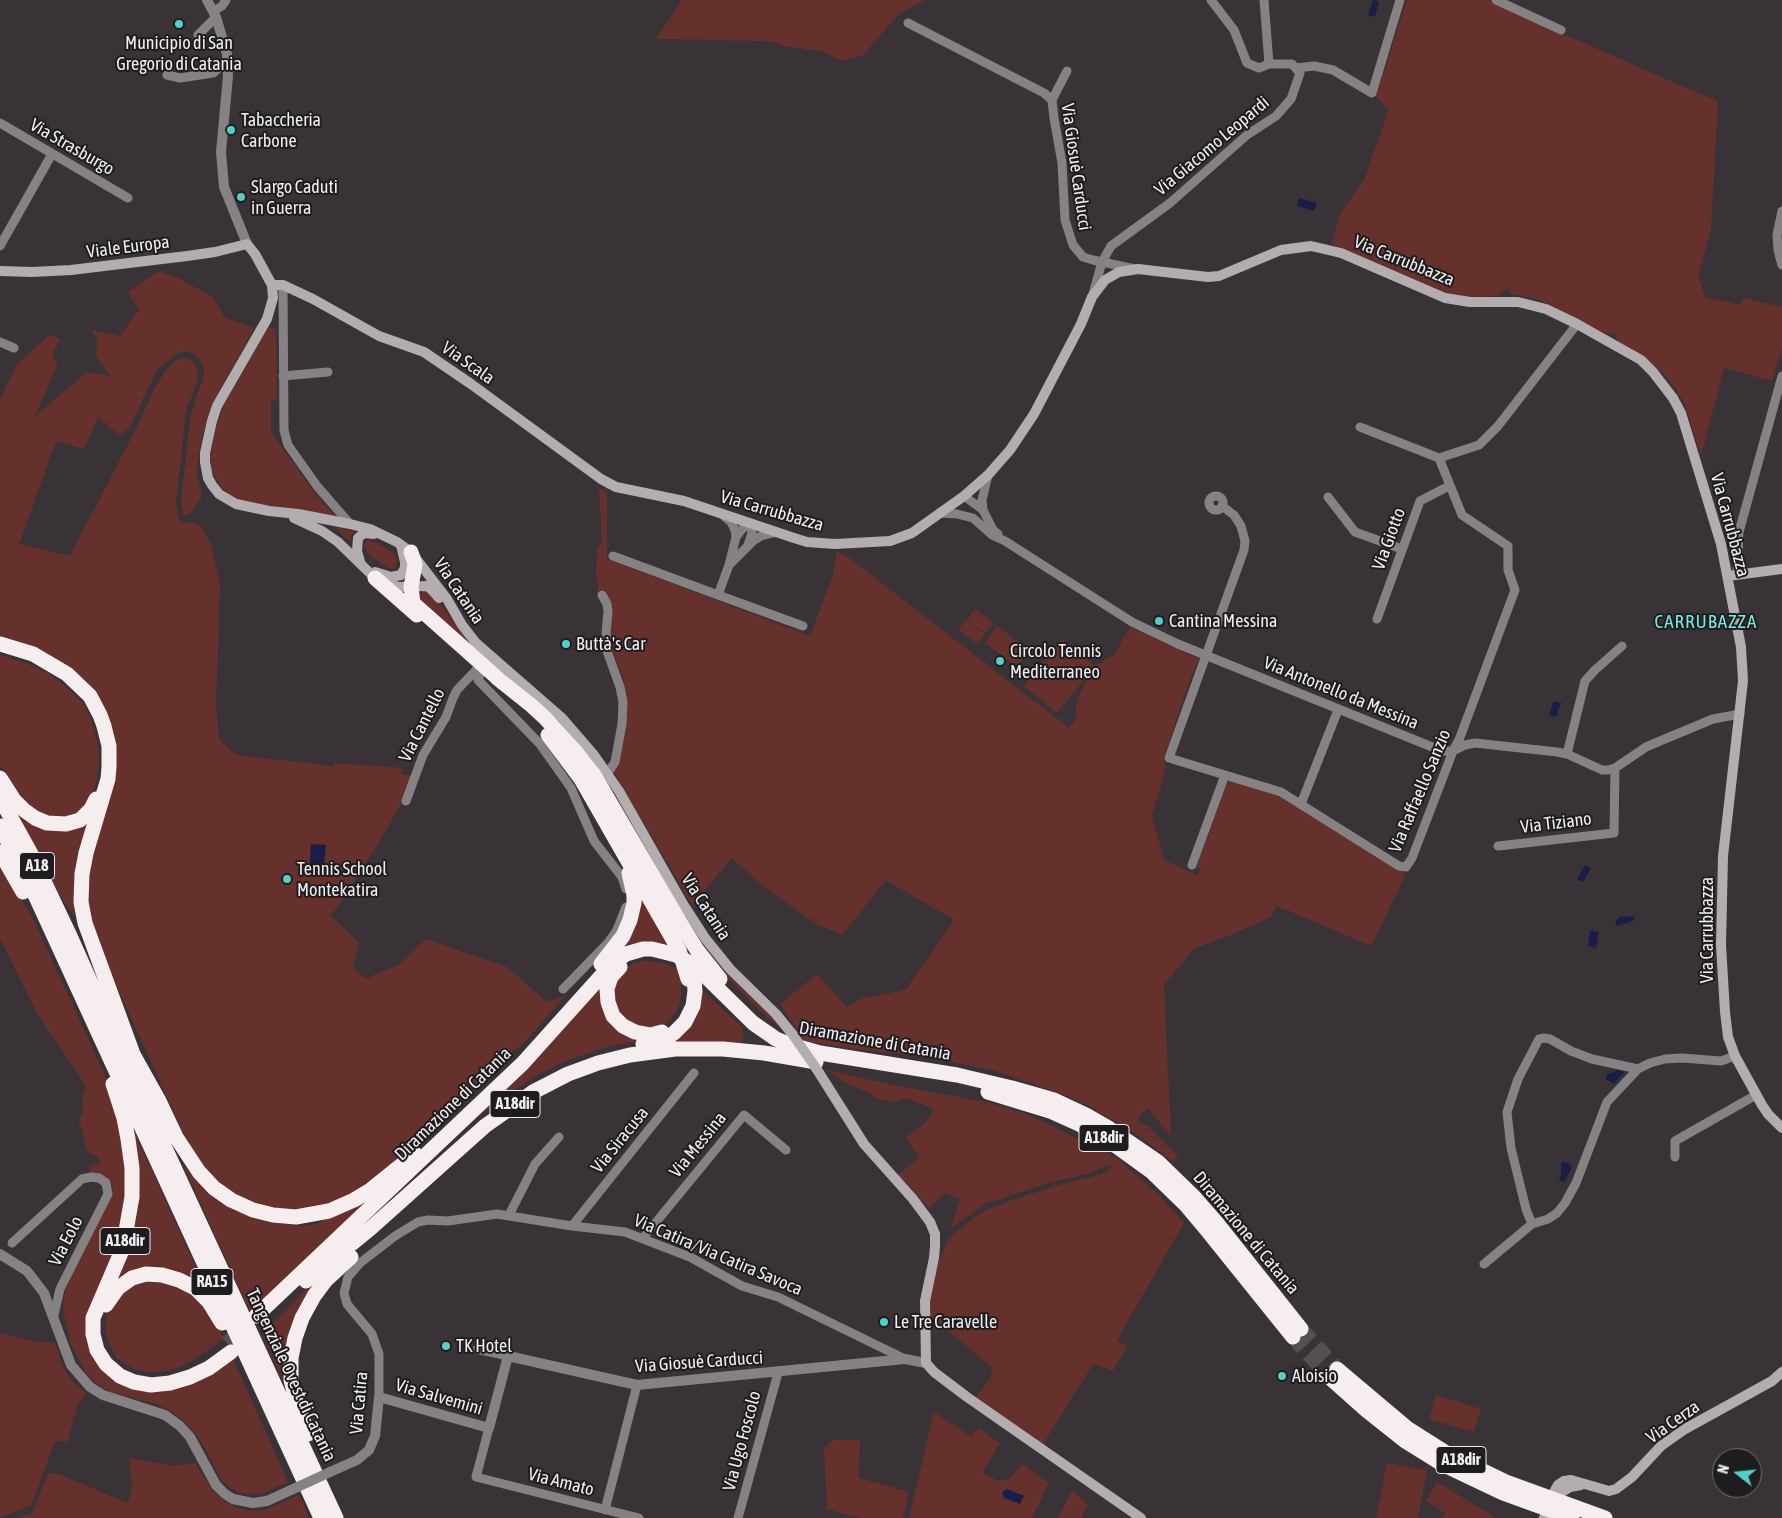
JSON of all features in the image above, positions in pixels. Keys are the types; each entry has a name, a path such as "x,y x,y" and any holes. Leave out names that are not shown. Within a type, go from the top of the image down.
{"highway":[{"path":"305,1282 479,1120 507,1099 550,1073 579,1060 612,1050 658,1041 674,1034 685,1022 693,1006 691,979 683,952 574,760 546,725 414,603 411,587 415,564 402,545"},
{"path":"367,571 524,711 552,740 581,779 683,952"},
{"path":"0,644 33,654 67,674 90,696 100,715 109,746 109,767 108,779 82,874 81,902 85,923 123,1058 159,1100 176,1137 199,1172 214,1188 231,1200 253,1210 273,1215 296,1216 329,1211 354,1200 390,1175 456,1119 496,1089"},
{"path":"0,649 21,654 43,664 79,691 96,717 105,756 103,778 91,809 80,820 66,824 48,823 29,815 14,800 0,778"},
{"path":"497,678 532,706 586,764 604,790 697,950 721,979 765,1023 779,1033 801,1044 919,1065 957,1075"},
{"name":"A18","path":"0,798 31,854 70,936 123,1058"},
{"path":"423,1159 456,1119 522,1053 608,956 623,936 634,904 633,886 631,877 605,819"},
{"name":"A18","path":"0,826 37,899 74,980 123,1058"},
{"path":"0,852 47,935 65,960"},
{"name":"Diramazione di Catania","path":"643,949 669,952 690,963 704,974 752,1023 776,1039 801,1049 844,1058 957,1075 1003,1085 1054,1100 1108,1127 1143,1150 1174,1177 1205,1209 1297,1333 1185,1204 1152,1172 1101,1136 1056,1114 1012,1098 952,1084 840,1064 723,1049 659,1050 622,1056 583,1068 533,1092 485,1126 371,1228 258,1320 523,1063 611,965 626,954 643,949"},
{"path":"691,979 685,1010 676,1024 666,1031 651,1035 635,1032 618,1022 610,1010 607,989 608,983 616,971 622,965 634,959 659,959 674,964 692,975 734,1016 766,1040 793,1052 840,1064"},
{"name":"A18dir","path":"74,980 86,1021 109,1074 124,1118 132,1168 130,1214 123,1248 93,1318 93,1334 97,1350 106,1364 120,1376 134,1382 151,1385 170,1383 190,1377 209,1368 229,1348 187,1370 168,1376 144,1376 124,1369 108,1353 101,1331 102,1316 108,1301 118,1288 132,1278 139,1275 154,1274 171,1277 195,1288 215,1310 263,1411 292,1456"},
{"name":"Tangenziale Ovest di Catania","path":"123,1058 336,1518"},
{"name":"Tangenziale Ovest di Catania","path":"123,1058 320,1518"},
{"path":"345,1518 309,1436 293,1392 291,1358 302,1318 314,1296 336,1270 475,1144 518,1109 533,1092"},
{"name":"A18dir","path":"1572,1518 1503,1493 1442,1464 1405,1441 1333,1373 1407,1428 1448,1454 1506,1482 1605,1518"}],"main road":[{"name":"Viale Europa","path":"0,270 32,272 70,270 197,255 247,244"},
{"path":"247,244 272,284"},
{"name":"Via Carrubbazza","path":"632,491 684,501 807,542 836,544 890,541 912,533 964,496 988,475 1010,450 1034,414 1066,356 1092,297 1099,286 1114,275 1127,270 1208,277 1219,276 1281,250 1311,246 1341,253 1445,298 1470,302 1504,301 1534,305 1577,324 1641,360 1659,378 1673,398 1681,412 1732,575 1741,647 1743,682 1723,856 1721,946 1728,1037 1735,1056 1756,1095 1768,1114 1782,1128"},
{"name":"Via Scala","path":"272,284 283,285 313,298 379,336 424,352 601,479 632,491"},
{"name":"Via Catania","path":"272,284 272,298 266,319 217,406 208,436 205,462 208,478 212,485 223,497 236,504 350,524 379,532 402,545 447,599 462,626 486,653 562,718 583,742 608,774 683,904 705,938 730,969 776,1014 793,1035 864,1144 913,1199 930,1222 935,1246 925,1301 926,1363"},
{"path":"269,511 296,519 322,531 338,542 367,571 398,587 427,586 462,626"},
{"path":"372,533 402,545 405,568 401,575 391,577 367,571 357,542 360,535 372,533"},
{"path":"1732,575 1782,569"},
{"path":"926,1363 934,1372 967,1397 1142,1518"},
{"name":"Via Cerza","path":"1558,1491 1585,1485 1609,1491 1616,1489 1632,1477 1661,1446 1685,1429 1772,1381 1782,1372"}],"street":[{"path":"207,0 219,8 227,54 228,88 221,152 224,188 247,244"},
{"name":"Via Giacomo Leopardi","path":"1092,297 1102,262 1111,246 1170,203 1247,135 1276,116 1291,99 1300,74 1296,68 1292,64 1270,64 1259,68 1247,63 1234,30 1211,0"},
{"path":"1264,0 1270,64"},
{"path":"1296,68 1314,66 1333,70 1372,93 1400,0"},
{"path":"1496,0 1561,30"},
{"path":"198,35 219,8"},
{"name":"Via Giosuè Carducci","path":"908,23 1044,93 1052,100 1062,163 1065,220 1068,235 1073,246 1084,256 1102,262"},
{"path":"167,75 180,78 213,73 221,66 227,64"},
{"path":"1052,100 1067,71"},
{"name":"Via Strasburgo","path":"0,123 128,198"},
{"path":"0,246 52,154"},
{"path":"1782,211 1777,235 1782,265"},
{"path":"1111,246 1110,252 1114,275"},
{"path":"1102,262 1138,270"},
{"path":"1102,262 1110,273 1114,275"},
{"path":"283,285 284,430 288,445 317,486 350,524"},
{"path":"1360,428 1439,458 1478,445 1498,426 1577,324"},
{"path":"0,342 14,348"},
{"path":"283,376 328,372"},
{"path":"1732,575 1739,532 1782,376"},
{"name":"Via Raffaello Sanzio","path":"1222,506 1234,515 1241,526 1245,541 1244,550 1169,758 1272,789 1301,804 1399,866 1406,867 1412,858 1452,751 1459,740 1515,590 1508,570 1508,546 1462,515 1439,458"},
{"path":"988,475 982,500 983,510 993,530 1005,541"},
{"name":"Via Giotto","path":"1377,619 1420,500 1449,486"},
{"path":"964,496 983,510"},
{"path":"964,496 973,518"},
{"path":"1328,497 1355,532 1402,550"},
{"path":"721,513 731,522 736,537"},
{"path":"939,513 965,515 973,518"},
{"name":"Via Antonello da Messina","path":"973,518 992,535 1005,541 1132,622 1206,656 1442,751 1452,751 1475,744 1567,754 1602,770 1615,768"},
{"path":"748,545 752,533 750,522"},
{"path":"718,595 729,565 736,537 750,522"},
{"path":"729,565 748,545 761,536 777,532"},
{"path":"613,556 803,626"},
{"path":"602,594 608,611 607,651 620,687 623,702 622,724 615,762 608,774"},
{"path":"1567,754 1585,681 1622,646"},
{"path":"479,671 478,680 539,743 571,788 594,840 622,877 627,890 627,905 616,930 606,944 563,989"},
{"name":"Via Cantello","path":"406,802 423,755 446,717 457,690 479,671"},
{"path":"1301,804 1338,710"},
{"path":"1615,768 1646,747 1713,720 1740,714"},
{"name":"Via Tiziano","path":"1498,846 1614,832 1615,768"},
{"path":"1192,865 1225,775"},
{"path":"1532,1224 1510,1148 1507,1112 1518,1079 1539,1039 1550,1040 1592,1059 1638,1069"},
{"path":"1484,1264 1532,1224 1548,1219 1556,1213 1564,1203 1576,1183 1606,1102 1638,1069 1665,1059 1682,1058 1722,1061 1735,1056"},
{"name":"Via Siracusa","path":"572,1226 694,1073"},
{"path":"1675,1157 1675,1140 1756,1095"},
{"name":"Via Messina","path":"643,1238 744,1115 786,1150"},
{"path":"509,1215 535,1164 559,1137"},
{"name":"Via Eolo","path":"12,1243 82,1179 98,1178 106,1183 108,1194 60,1289 54,1315"},
{"name":"Via Catira/Via Catira Savoca","path":"418,1222 428,1220 448,1221 497,1214 572,1226 616,1230 643,1238 690,1257 742,1286 778,1297 905,1359"},
{"name":"Via Catira","path":"54,1315 71,1365 90,1387 102,1395 165,1415 180,1426 190,1437 216,1484 224,1494 238,1500 253,1503 267,1501 357,1460 369,1450 375,1436 379,1397 379,1354 372,1334 347,1304 344,1293 348,1277 360,1263 418,1222"},
{"path":"0,1254 13,1261 32,1276 44,1293 54,1315"},
{"path":"0,1260 23,1275 54,1315"},
{"name":"Via Giosuè Carducci","path":"477,1349 637,1385 778,1373 905,1359 926,1363"},
{"path":"489,1428 508,1356"},
{"name":"Via Ugo Foscolo","path":"738,1518 778,1373"},
{"path":"605,1510 637,1385"},
{"name":"Via Salvemini","path":"379,1397 489,1428"},
{"name":"Via Amato","path":"489,1428 476,1477 639,1518"}],"shaded area":[{"path":"682,0 925,0 899,14 862,56 843,61 820,51 784,46 771,41 656,39"},
{"path":"1407,0 1487,0 1718,101 1711,230 1698,276 1705,297 1741,305 1743,298 1782,307 1782,348 1772,381 1724,368 1701,456 1685,405 1676,389 1663,373 1617,340 1614,334 1604,333 1538,299 1512,294 1506,289 1498,296 1460,297 1444,292 1332,244 1340,214 1364,180 1389,109 1376,97"},
{"path":"159,271 176,277 213,297 225,318 254,328 212,405 202,437 196,472 202,494 199,501 190,514 186,516 183,514 181,499 191,413 204,375 203,366 199,358 193,353 184,351 176,354 157,370 130,427 120,436 98,417 84,449 56,441 19,544 70,556 138,425 154,389 167,369 176,361 187,358 193,361 198,374 197,382 186,411 176,504 179,520 186,524 192,522 202,528 211,544 220,584 216,706 219,739 234,753 244,756 333,766 334,763 402,768 401,775 410,775 411,781 404,799 375,849 336,909 330,915 359,943 353,967 366,979 400,964 426,939 507,967 547,1002 566,995 521,1046 507,1054 385,1170 346,1197 329,1205 294,1211 260,1206 230,1192 207,1172 185,1137 93,934 85,886 113,778 92,692 0,640 0,399 17,364 49,335 60,339 52,354 57,366 35,416 87,372 110,376 96,356 97,340 92,330 120,336 139,310 128,292"},
{"path":"268,328 276,329 277,399 271,400 271,432 314,492 336,517 242,501 230,495 222,488 212,471 210,456 213,438 224,405"},
{"path":"599,488 607,492 607,559 810,636 832,578 837,552 840,553 848,557 1069,728 1075,721 1077,700 1092,670 1057,713 1024,686 1062,639 1095,666 1114,655 1130,627 1199,659 1190,679 1163,760 1166,766 1152,816 1164,860 1197,875 1201,869 1197,867 1227,783 1231,780 1279,796 1406,874 1371,946 1277,906 1270,917 1194,949 1164,985 1171,1136 1148,1109 1142,1112 1137,1121 1147,1125 1178,1156 1173,1162 1138,1135 1089,1106 1054,1091 992,1070 926,1057 804,1041 780,1004 817,974 847,1007 863,998 906,990 954,920 886,880 842,935 816,924 763,886 732,858 692,905 614,772 618,762 627,708 623,677 610,647 605,592 598,590 597,550 602,543"},
{"path":"334,527 355,531 351,536 350,542"},
{"path":"369,539 395,555 397,561 395,568 388,568 368,554 364,544"},
{"path":"424,590 432,593 473,647 554,715 607,780 705,946 725,971 781,1028 752,1003 703,949 605,783 421,603 419,595"},
{"path":"975,609 994,623 986,633 967,620"},
{"path":"966,620 985,634 977,644 958,630"},
{"path":"997,626 1029,650 1017,667 985,643"},
{"path":"0,655 29,664 48,673 83,703 91,718 97,740 99,761 96,783 90,801 76,816 45,818 21,798 0,765"},
{"path":"13,808 27,818 91,820 79,922 63,901"},
{"path":"0,862 35,923 108,1082 125,1143 126,1206 90,1347 139,1388 233,1359 288,1482 261,1494 239,1493 230,1488 222,1480 199,1438 186,1423 171,1411 156,1404 111,1392 100,1386 87,1375 71,1344 63,1310 64,1297 67,1286 113,1192 112,1185 106,1178 90,1172 89,1165 101,1164 98,1157 87,1151 79,1120 83,1112 82,1101 85,1085 38,1015 0,938"},
{"path":"638,891 670,948 622,950"},
{"path":"644,961 664,963 679,970 681,984 681,998 676,1012 667,1023 653,1029 625,1023 611,999 619,973 632,964"},
{"path":"609,972 605,1007 649,1039 606,1047 568,1060 535,1076 465,1125"},
{"path":"698,986 742,1027 744,1037 741,1043 735,1046 659,1044 672,1039"},
{"path":"825,1069 883,1083 991,1103 1031,1116 1119,1159 1158,1194 1184,1223 1117,1340 1127,1346 1113,1371 1093,1364 1043,1444 975,1398 990,1379 993,1368 929,1315 930,1292 949,1238 975,1217 986,1210 1013,1200 1062,1184 1105,1173 1112,1167 1107,1164 1094,1172 1049,1183 987,1203 951,1228 960,1199 945,1193 929,1208 898,1175 919,1158 906,1137 926,1122 934,1109 906,1098 893,1102 878,1099 868,1092 846,1083"},
{"path":"130,1122 203,1283 200,1286 171,1272 111,1288 124,1262 136,1218 138,1197"},
{"path":"182,1163 205,1190 220,1202 254,1218 270,1222 301,1226 314,1225 373,1196 250,1312"},
{"path":"318,1277 285,1376 280,1375 262,1334"},
{"path":"150,1279 190,1291 212,1316 224,1339 192,1361 175,1369 160,1372 136,1370 117,1358 106,1334 108,1310 124,1288"},
{"path":"0,1333 36,1342 55,1343 62,1365 72,1381 87,1394 78,1403 67,1442 55,1441 31,1506 0,1517"},
{"path":"1436,1395 1481,1409 1474,1432 1429,1419"},
{"path":"934,1412 970,1436 979,1428 1000,1444 982,1472 998,1481 1009,1479 1022,1464 1049,1483 1032,1518 909,1518"},
{"path":"834,1440 860,1440 859,1478 909,1492 903,1518 860,1518 827,1509 824,1448"},
{"path":"129,1458 174,1466 195,1463 212,1490 224,1501 237,1508 252,1511 265,1510 299,1495 309,1518 18,1518 32,1514 48,1473 58,1474 128,1503 132,1490"},
{"path":"1387,1463 1427,1470 1418,1518 1376,1518"},
{"path":"1437,1482 1496,1518 1442,1518 1445,1513 1426,1501"},
{"path":"1072,1490 1088,1505 1081,1518 1058,1518"}],"water":[{"path":"1373,0 1379,2 1375,17 1368,15"},
{"path":"1299,198 1317,203 1314,211 1297,206"},
{"path":"1554,701 1561,703 1556,717 1549,715"},
{"path":"311,844 326,845 323,874 309,873"},
{"path":"1585,865 1591,868 1583,882 1577,879"},
{"path":"1631,915 1635,918 1633,921 1617,926 1615,921 1621,916 1631,917"},
{"path":"1590,930 1599,932 1596,948 1588,946"},
{"path":"1616,1070 1623,1071 1624,1073 1614,1084 1606,1079 1607,1074"},
{"path":"1565,1162 1571,1165 1572,1168 1564,1182 1559,1180 1561,1163"},
{"path":"1007,1489 1024,1496 1020,1504 1004,1498 1002,1492"}],"tunnel":[{"path":"227,1343 246,1326"},
{"path":"1301,1329 1337,1369"},
{"path":"1293,1337 1329,1377"}],"place":[{"name":"Municipio di San Gregorio di Catania","path":"179,24"},
{"name":"Tabaccheria Carbone","path":"231,130"},
{"name":"Slargo Caduti in Guerra","path":"241,197"},
{"name":"Cantina Messina","path":"1159,621"},
{"name":"Buttà's Car","path":"566,644"},
{"name":"Circolo Tennis Mediterraneo","path":"1000,661"},
{"name":"Tennis School Montekatira","path":"287,879"},
{"name":"Le Tre Caravelle","path":"884,1322"},
{"name":"TK Hotel","path":"446,1346"},
{"name":"Aloisio","path":"1282,1376"}],"district":[{"name":"CARRUBAZZA","path":"1706,622"}]}
